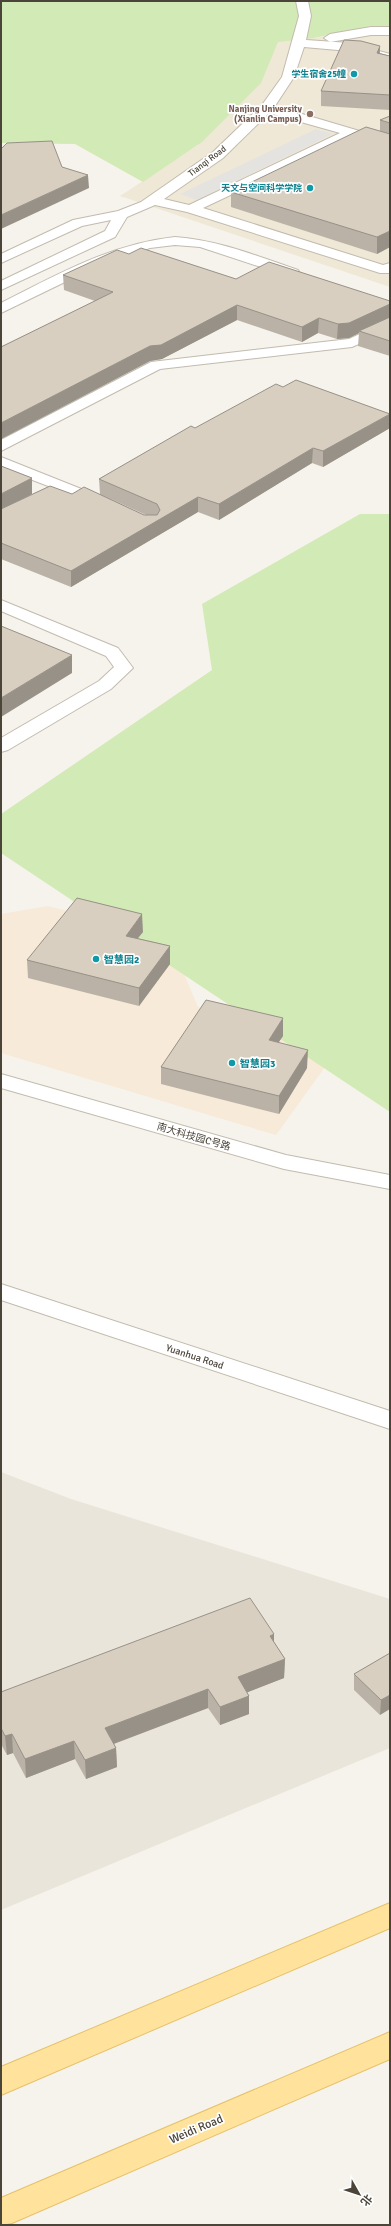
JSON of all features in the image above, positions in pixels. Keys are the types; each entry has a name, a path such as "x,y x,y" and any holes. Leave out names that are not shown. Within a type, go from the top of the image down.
{"main road":[{"path":"1,2082 390,1915"},
{"name":"Weidi Road","path":"1,2213 390,2045"}],"street":[{"name":"Tianqi Road","path":"1,259 78,223 122,214 150,203 218,155 267,108 288,77 299,43 305,16 302,1"},
{"path":"299,43 371,31 390,31"},
{"path":"299,43 350,47 390,58"},
{"path":"267,108 390,144"},
{"path":"192,209 351,133"},
{"path":"150,203 192,209 385,270 390,268"},
{"path":"1,286 110,234 122,214"},
{"path":"1,309 117,252 160,243 200,243 306,278"},
{"path":"1,446 156,365 352,343 390,324"},
{"path":"1,462 78,492 114,508"},
{"path":"1,519 45,495 78,492"},
{"path":"1,605 112,652 124,668 105,685 1,746"},
{"name":"南大科技园C号路","path":"1,1081 284,1162 390,1182"},
{"name":"Yuanhua Road","path":"1,1292 390,1420"}],"shaded area":[{"name":"Nanjing University (Xianlin Campus)","path":"268,1 315,38 372,26 390,28 390,287 120,196 198,145"},
{"path":"316,129 333,134 197,200 180,194"},
{"path":"48,906 144,931 180,964 198,1007 338,1049 276,1135 1,1053 1,914"},
{"path":"1,1472 71,1499 390,1599 390,1748 1,1910"}],"green space":[{"path":"1,1 390,1 390,28 371,26 314,38 278,42 261,83 202,142 143,182 75,144 1,143"},
{"path":"360,514 390,514 390,1112 1,853 1,814 212,670 202,604"}],"building":[{"path":"344,40 361,41 380,46 377,53 390,56 390,95 321,91"},
{"path":"390,116 390,123 380,120"},
{"path":"366,127 390,134 390,231 377,237 231,192"},
{"path":"52,141 62,167 88,175 1,215 1,149 7,143"},
{"path":"141,248 236,279 269,262 390,301 390,304 349,323 338,324 319,318 302,327 237,305 161,345 150,346 1,423 1,347 113,292 63,275 117,250 129,254"},
{"path":"390,317 390,341 359,331"},
{"path":"296,380 390,414 323,451 313,448 219,504 198,497 71,571 1,543 1,509 50,486 72,494 84,487 144,515 157,515 160,510 157,504 99,479 191,426 195,428 276,384 283,387"},
{"path":"1,466 32,478 1,494"},
{"path":"1,626 72,655 1,698"},
{"name":"智慧园2","path":"77,898 142,914 126,936 170,946 139,988 27,960"},
{"name":"智慧园3","path":"206,1000 283,1018 269,1040 308,1050 279,1096 161,1067"},
{"path":"250,1598 274,1634 270,1636 285,1659 238,1677 249,1696 220,1707 208,1689 105,1728 116,1748 85,1760 74,1741 25,1759 12,1734 5,1736 1,1728 1,1692"},
{"path":"390,1653 390,1695 381,1700 354,1674"}],"place":[{"name":"学生宿舍25幢","path":"354,74"},
{"name":"Nanjing University (Xianlin Campus)","path":"310,114"},
{"name":"天文与空间科学学院","path":"310,188"},
{"name":"智慧园2","path":"96,959"},
{"name":"智慧园3","path":"232,1063"}]}
